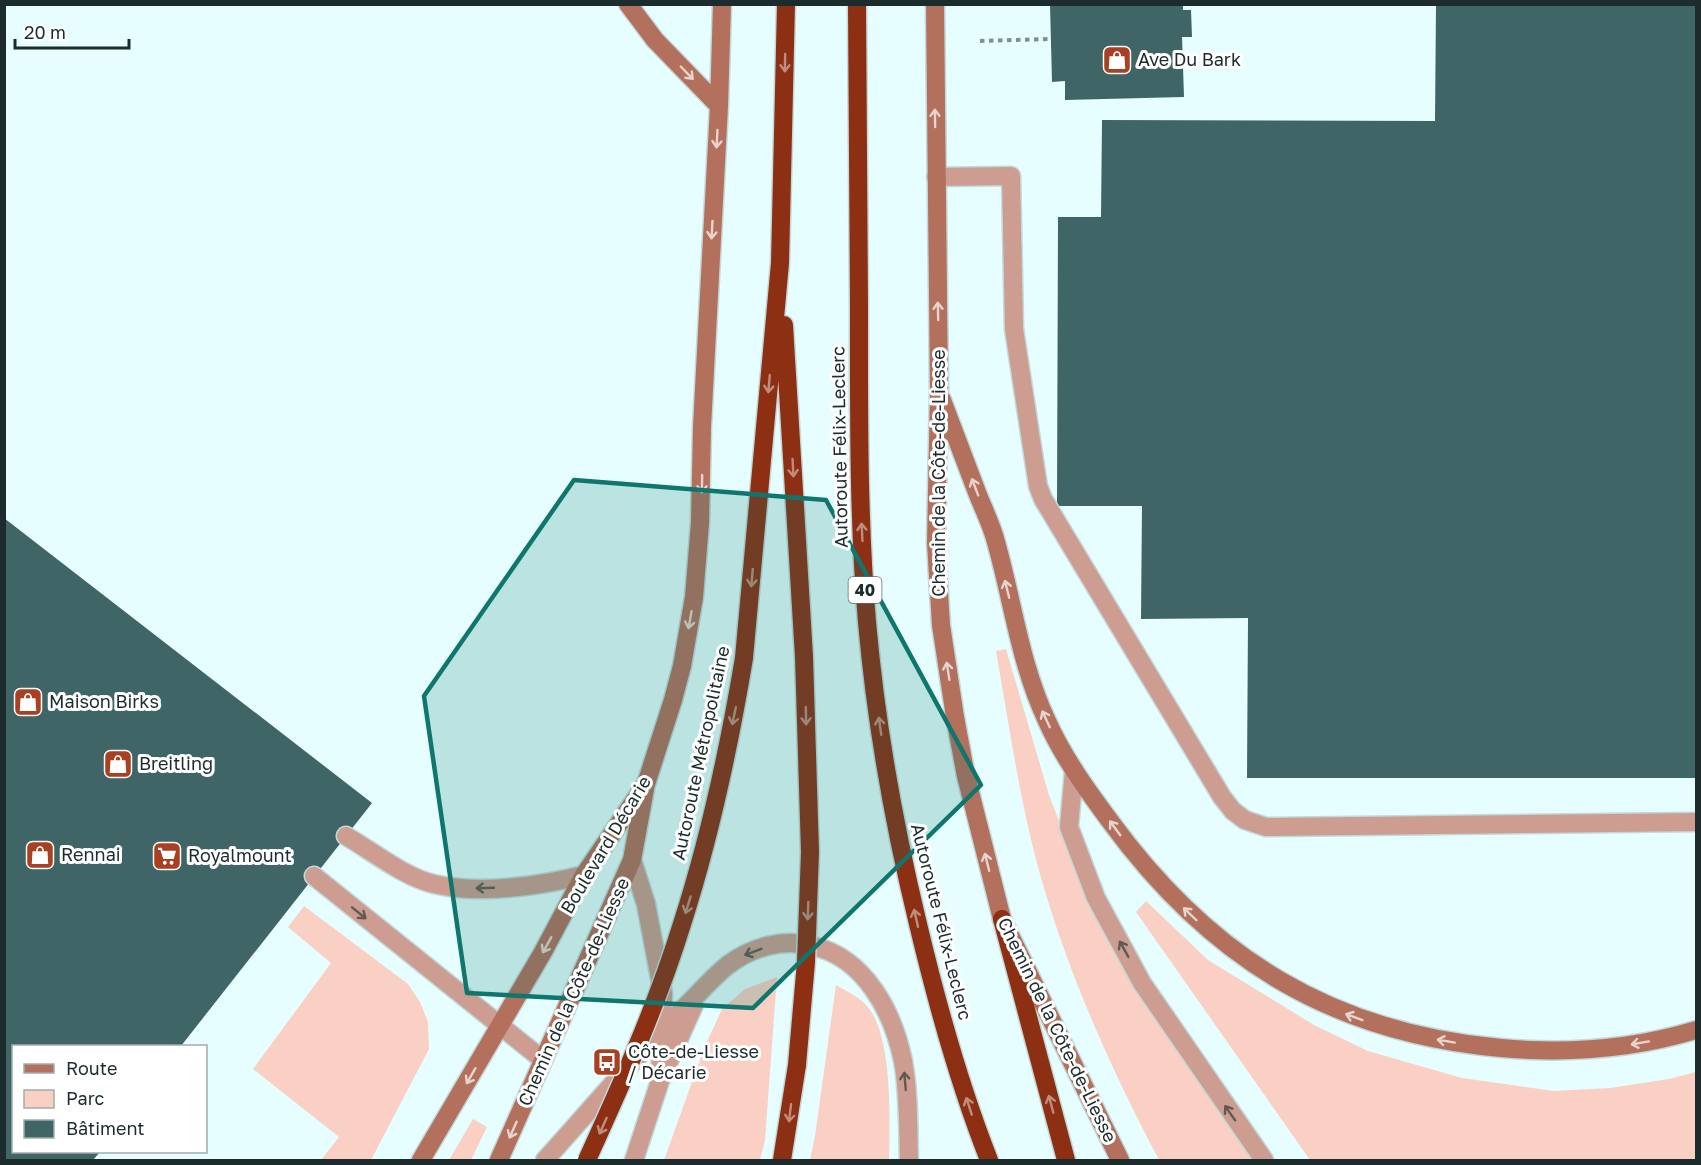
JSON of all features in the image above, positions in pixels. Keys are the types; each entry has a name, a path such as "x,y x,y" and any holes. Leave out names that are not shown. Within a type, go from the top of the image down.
{"highway":[{"path":"782,1161 797,1065 806,962 810,852 804,657 780,263 786,4"},
{"name":"Autoroute Félix-Leclerc","path":"857,4 860,498 872,673 890,794 924,951 963,1086 989,1161"},
{"name":"Autoroute Métropolitaine","path":"587,1161 629,1065 682,925 703,852 735,712 744,658 780,263"},
{"path":"1002,919 1066,1161"}],"main road":[{"path":"628,4 654,40 719,106"},
{"path":"719,106 722,4"},
{"name":"Chemin de la Côte-de-Liesse","path":"935,4 939,391 936,543 941,625 966,776 1002,919 1120,1161"},
{"name":"Boulevard Décarie","path":"421,1161 501,1026 584,875 646,784 673,700 694,597 700,523 702,427 719,106"},
{"path":"939,391 996,542 1018,637 1047,723 1074,770 1133,853 1196,919 1245,959 1321,1004 1374,1024 1410,1033 1470,1045 1519,1050 1599,1049 1674,1037 1696,1030"},
{"name":"Chemin de la Côte-de-Liesse","path":"499,1161 579,985 632,861 646,784"}],"lane":[{"path":"936,177 1011,176 1014,329 1038,486 1043,499 1197,757 1233,811 1245,820 1266,827 1696,822"},
{"path":"1074,770 1069,827 1096,898 1142,982 1264,1161"},
{"path":"346,836 414,877 434,884 470,889 555,881 584,875"},
{"path":"632,861 646,904 663,994 660,1081"},
{"path":"314,876 543,1060"},
{"path":"545,1161 662,1029 727,966 744,955 782,942 797,942 818,947 843,958 861,972 870,983 890,1018 903,1062 909,1161"},
{"path":"634,1161 660,1081 695,1001 711,982"}],"path":[{"path":"980,41 1051,39"}],"highlighted area":[{"path":"574,480 826,500 981,785 753,1008 467,993 424,696"}],"green space":[{"path":"1006,649 1049,795 1082,881 1128,973 1252,1160 1159,1160 1126,1094 1067,958 1036,859 1017,770 996,651"},
{"path":"1146,901 1208,960 1314,1025 1368,1051 1462,1078 1554,1091 1610,1088 1669,1079 1696,1072 1696,1160 1310,1160 1136,912"},
{"path":"304,906 408,984 420,1002 428,1022 429,1049 371,1160 321,1160 339,1137 253,1069 331,963 288,927"},
{"path":"777,977 765,1140 760,1160 664,1160 705,1046 722,1009 745,989"},
{"path":"836,985 865,1004 879,1027 888,1084 889,1160 810,1160"},
{"path":"473,1119 487,1127 471,1160 449,1160"}],"building":[{"name":"Ave Du Bark","path":"1050,4 1183,4 1183,10 1191,10 1192,37 1182,37 1184,97 1065,100 1065,81 1052,82"},
{"path":"1436,4 1696,4 1696,778 1247,778 1248,618 1141,619 1142,506 1057,506 1058,217 1101,217 1102,120 1435,121"},
{"name":"Royalmount","path":"4,518 372,803 182,1045 12,1045 12,1153 99,1153 93,1160 4,1160"}],"place":[{"name":"Ave Du Bark","path":"1117,60"},
{"name":"Maison Birks","path":"28,702"},
{"name":"Breitling","path":"118,764"},
{"name":"Rennai","path":"40,855"},
{"name":"Royalmount","path":"167,856"},
{"name":"Côte-de-Liesse / Décarie","path":"607,1062"}]}
